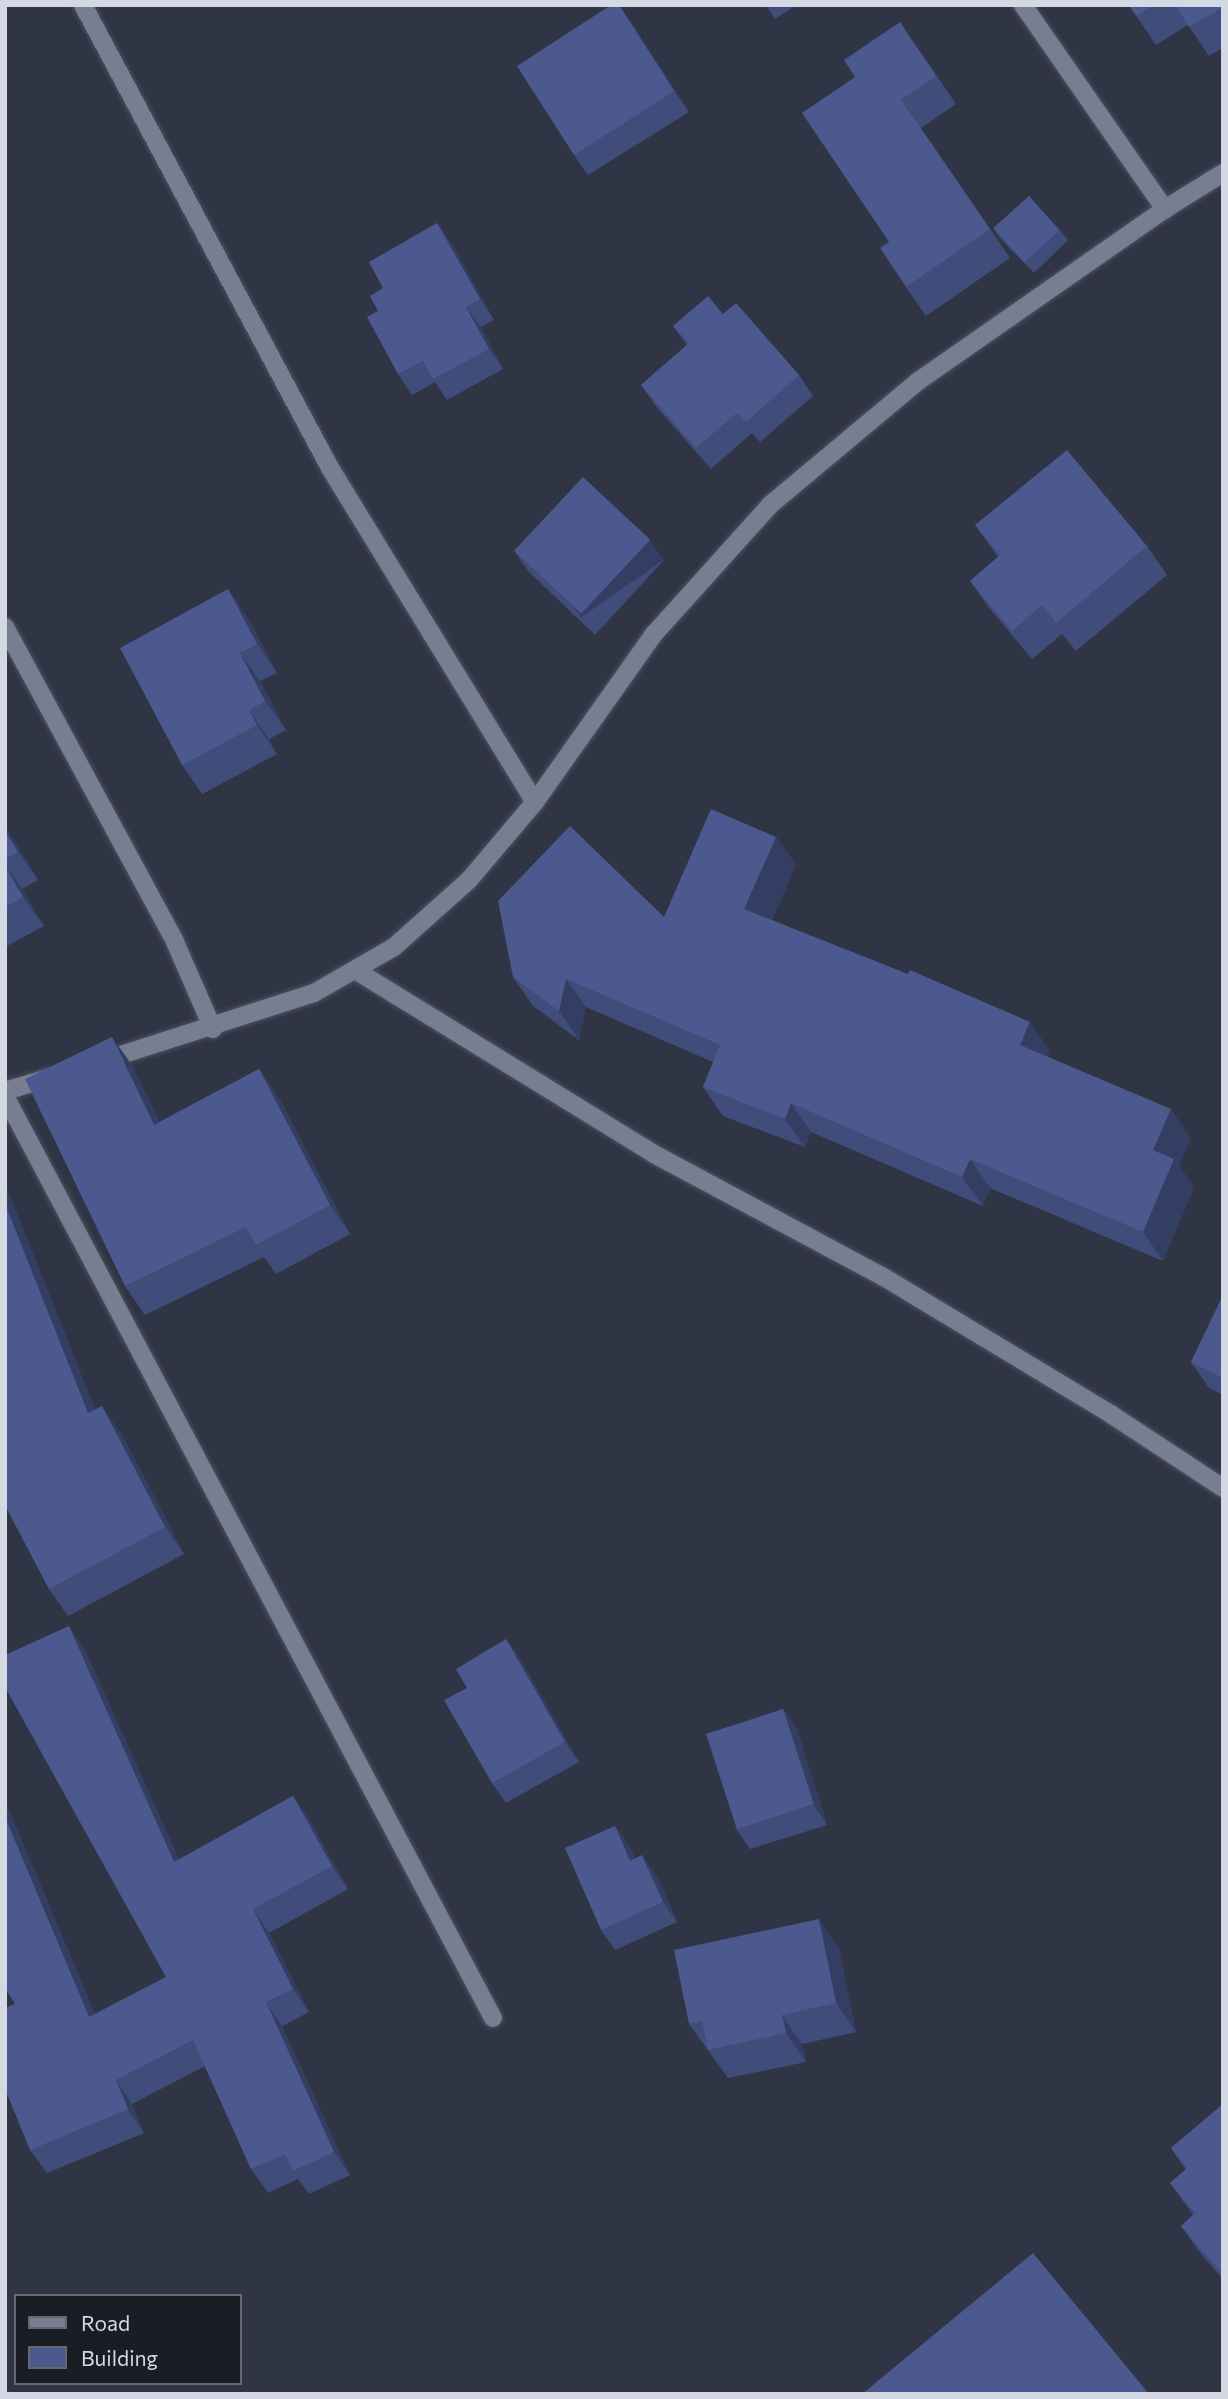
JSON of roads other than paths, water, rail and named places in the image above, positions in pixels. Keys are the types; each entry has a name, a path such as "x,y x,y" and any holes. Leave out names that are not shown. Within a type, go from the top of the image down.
{"street":[{"path":"83,5 330,468 535,802"},
{"path":"1023,5 1165,209"},
{"path":"493,2018 5,1094 73,1070 213,1029 314,993 394,947 469,880 535,802 654,634 770,505 917,383 1165,209 1223,173"},
{"path":"5,627 175,942 213,1029"},
{"path":"355,970 654,1154 894,1283 1112,1415 1223,1488"}]}
